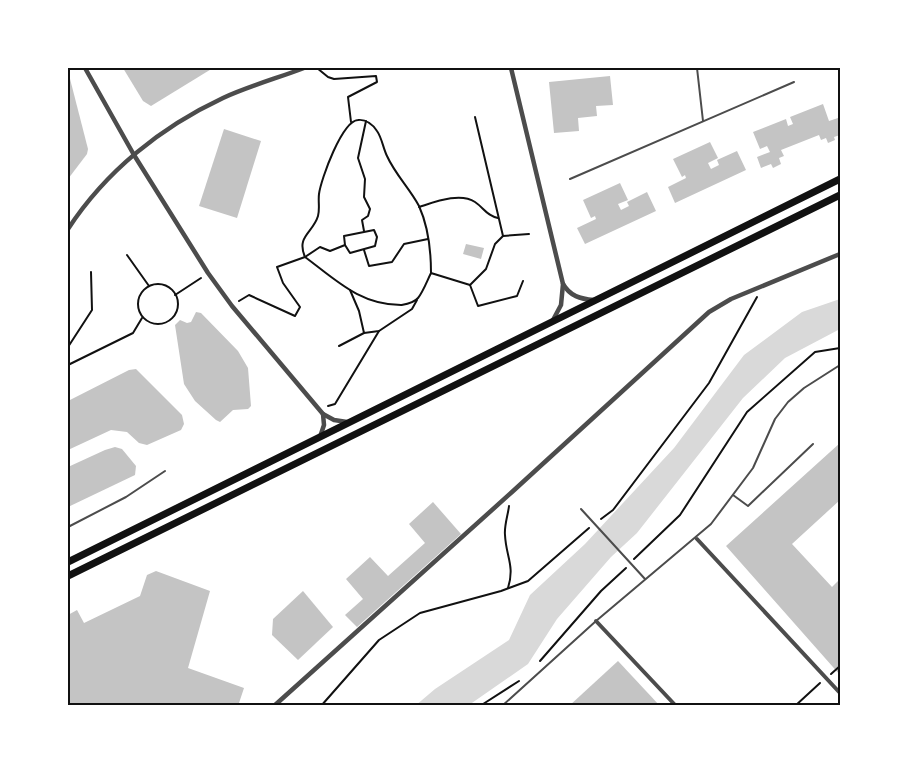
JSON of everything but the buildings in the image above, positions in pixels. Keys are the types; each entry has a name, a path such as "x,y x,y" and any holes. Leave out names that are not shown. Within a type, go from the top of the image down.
{"main road":[{"path":"68,562 840,179"},
{"path":"68,576 840,195"}],"street":[{"path":"85,68 134,155 208,273 232,306 323,414 334,420 350,422"},
{"path":"68,229 89,199 134,155 162,133 225,98 304,68"},
{"path":"511,68 563,285 561,305 551,322"},
{"path":"274,705 709,312 763,286 840,254"},
{"path":"563,285 575,296 596,300"},
{"path":"320,437 324,425 323,414"},
{"path":"697,538 840,693"},
{"path":"596,621 675,705"}],"lane":[{"path":"697,68 704,123"},
{"path":"570,179 704,123 794,82"},
{"path":"502,705 596,621 711,524 753,468 775,419 788,402 804,388 840,365"},
{"path":"733,495 748,506 813,444"},
{"path":"68,527 126,497 165,471"},
{"path":"580,509 645,579"}],"path":[{"path":"317,68 328,77 376,76 377,82 348,96 351,122 337,144 320,192 319,213 302,244 305,257 364,299 382,304 407,304 417,300"},
{"path":"475,117 503,236"},
{"path":"335,404 379,331 412,309 431,273 428,239 419,207 390,162 378,132 366,121 351,122"},
{"path":"364,231 362,220 368,216 369,209 364,197 365,179 358,158 366,121"},
{"path":"419,207 458,198 474,201 491,217 498,218"},
{"path":"374,230 377,237 375,246 350,253 345,245 344,236 364,231 374,230"},
{"path":"470,285 486,269 495,244 503,236 529,234"},
{"path":"364,250 369,266 392,262 404,244 428,239"},
{"path":"232,306 249,295 295,316 300,307 283,283 277,267 305,257 320,247 330,251 345,245"},
{"path":"127,255 149,286"},
{"path":"68,347 92,310 91,272"},
{"path":"175,295 208,273"},
{"path":"431,273 470,285"},
{"path":"470,285 478,306 517,296 523,281"},
{"path":"159,284 169,287 175,295 178,304 176,313 169,321 160,324 151,323 142,318 138,310 138,300 142,291 149,286 159,284"},
{"path":"598,521 613,510 709,383 763,286"},
{"path":"350,291 359,311 364,333"},
{"path":"68,365 132,333 142,318"},
{"path":"339,346 364,333 379,331"},
{"path":"536,666 601,591 680,515 747,412 815,352 840,348"},
{"path":"508,588 511,578 511,562 505,535 512,492"},
{"path":"321,705 379,640 420,613 528,581 591,527"},
{"path":"795,705 840,666"},
{"path":"480,705 519,680"}],"shaded area":[{"path":"840,299 840,329 785,358 743,398 637,533 611,557 557,619 528,664 469,705 415,706 435,689 509,640 530,595 585,544 674,448 744,355 802,312"}]}
